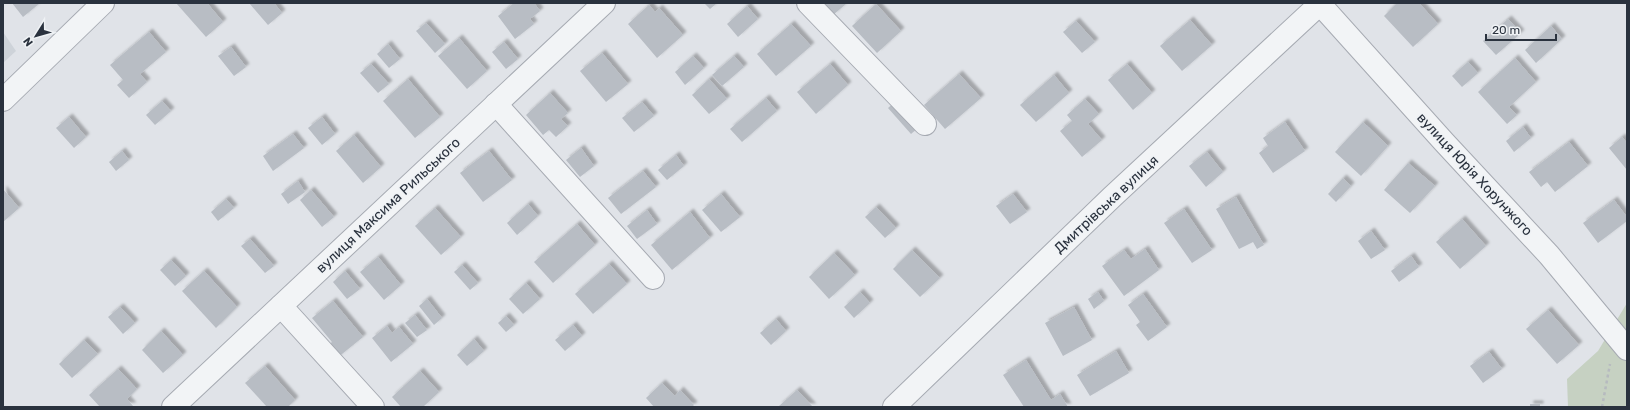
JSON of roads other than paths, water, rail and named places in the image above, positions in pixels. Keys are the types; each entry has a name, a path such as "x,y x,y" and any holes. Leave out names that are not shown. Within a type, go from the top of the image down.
{"street":[{"path":"3,100 103,3"},
{"name":"вулиця Максима Рильського","path":"173,407 604,3"},
{"path":"808,3 925,124"},
{"name":"вулиця Юрія Хорунжого","path":"1320,3 1444,142 1549,255 1624,341"},
{"name":"Дмитрівська вулиця","path":"894,407 1118,192 1320,3"},
{"path":"496,104 654,278"},
{"path":"280,306 373,407"}]}
